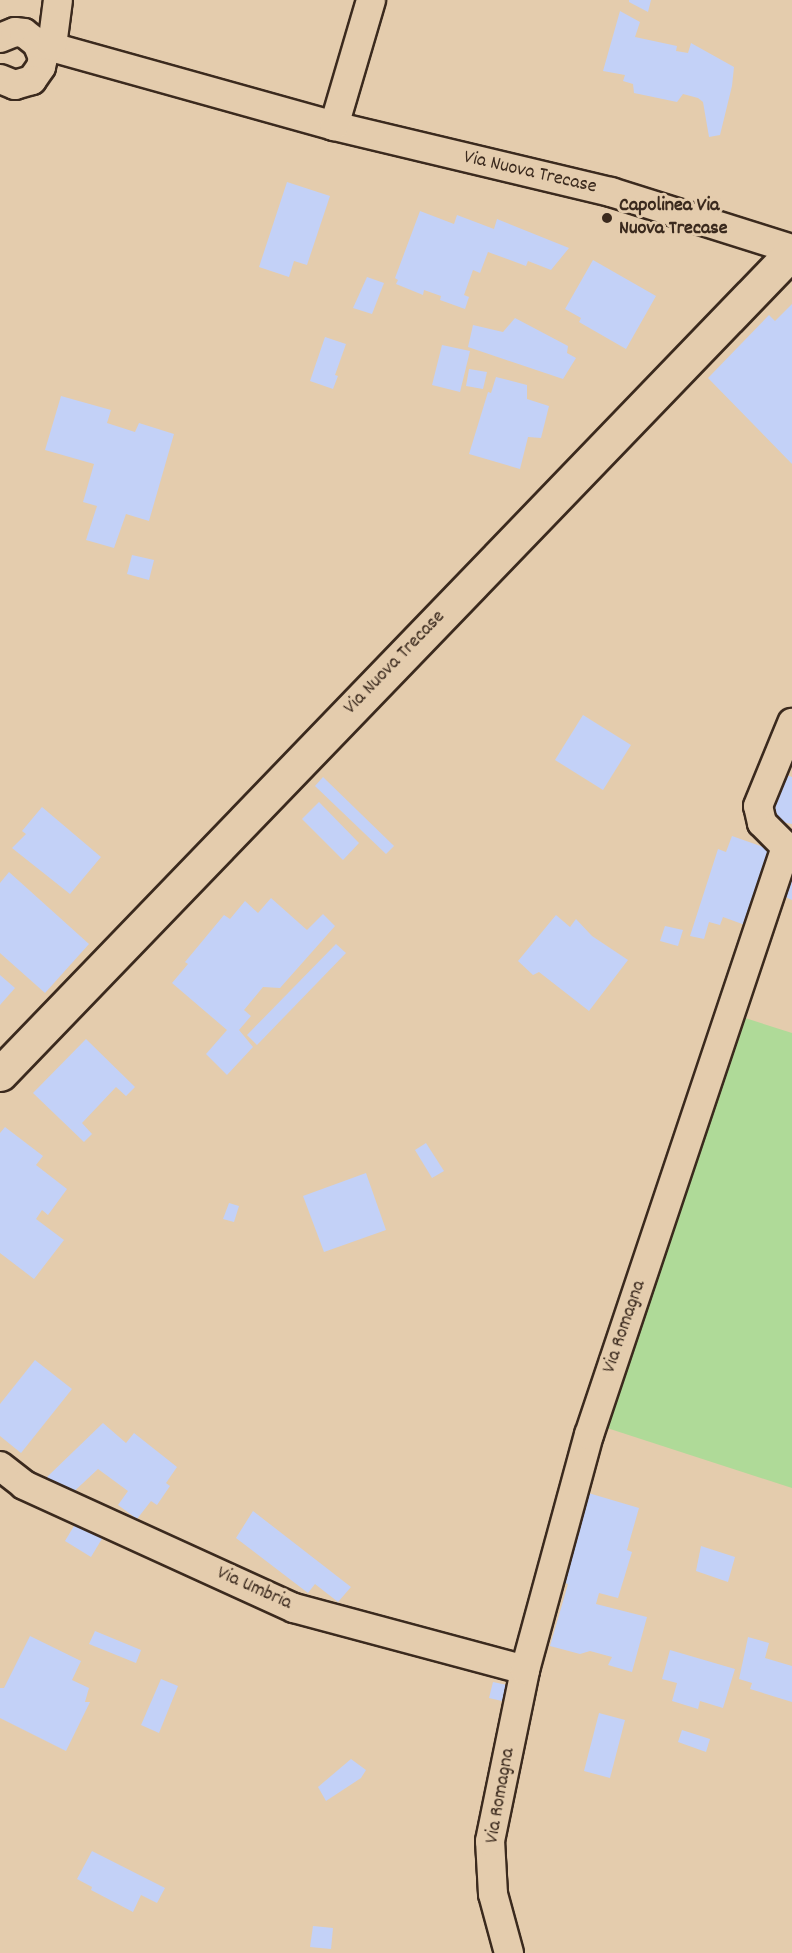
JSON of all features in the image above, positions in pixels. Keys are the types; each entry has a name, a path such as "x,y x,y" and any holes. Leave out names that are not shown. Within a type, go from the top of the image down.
{"street":[{"path":"38,74 58,0"},
{"path":"334,126 371,0"},
{"name":"Via Nuova Trecase","path":"0,1074 792,251 611,192 334,126 106,60 45,45 24,33 2,31"},
{"path":"2,86 24,84 38,74 106,60"},
{"name":"Via Romagna","path":"509,1953 493,1894 490,1841 525,1670 589,1435 786,847 762,823 758,806 792,723"},
{"name":"Via Umbria","path":"0,1466 24,1485 294,1608 525,1670"}],"green space":[{"path":"739,1016 792,1033 792,1488 604,1427"}],"building":[{"path":"629,0 651,0 648,12 629,2"},
{"path":"620,11 640,22 635,37 677,46 676,51 688,53 691,43 734,67 732,86 720,135 709,137 703,102 698,98 683,94 677,102 634,93 633,84 623,81 625,75 603,71"},
{"path":"287,182 330,196 307,265 294,261 289,277 259,267"},
{"path":"420,211 454,224 457,215 494,229 497,219 569,248 551,270 528,261 526,266 488,252 480,273 473,270 464,295 469,297 465,309 440,300 441,296 424,290 423,295 396,284 398,280 395,278"},
{"path":"593,260 656,296 626,349 579,322 581,318 565,309"},
{"path":"367,277 384,283 372,314 353,308"},
{"path":"792,304 792,464 708,378 769,315 775,321"},
{"path":"515,318 568,346 567,353 576,358 563,379 468,347 473,325 503,332"},
{"path":"325,337 346,344 335,375 338,376 333,389 310,381"},
{"path":"442,345 470,351 460,392 432,385"},
{"path":"469,369 487,372 483,389 466,386"},
{"path":"496,377 527,385 527,399 549,406 541,438 528,437 520,469 469,454 488,392 491,393"},
{"path":"61,396 111,410 107,423 135,432 139,423 174,434 149,521 126,514 114,548 86,540 97,506 83,502 94,464 45,450"},
{"path":"132,555 154,560 149,580 127,574"},
{"path":"583,715 631,745 603,790 555,760"},
{"path":"784,774 792,777 792,824 772,820"},
{"path":"323,777 394,846 386,854 315,786"},
{"path":"319,802 359,843 343,860 302,819"},
{"path":"42,807 101,857 70,894 12,848 26,834 22,831"},
{"path":"732,836 772,850 745,925 723,917 720,925 709,922 704,939 690,936 718,849 726,852"},
{"path":"9,872 89,944 45,993 0,953 0,883"},
{"path":"792,873 792,900 781,895"},
{"path":"271,898 307,930 323,914 335,926 280,988 263,987 244,1010 251,1016 239,1030 253,1047 227,1075 206,1054 227,1030 172,983 188,964 185,962 224,915 230,919 245,901 258,913"},
{"path":"556,915 570,927 576,919 592,936 628,960 589,1011 539,972 533,975 518,961"},
{"path":"665,926 683,930 678,946 660,941"},
{"path":"336,944 346,953 257,1045 247,1035"},
{"path":"0,975 15,988 0,1005"},
{"path":"86,1039 135,1087 126,1096 116,1087 82,1123 92,1134 84,1142 33,1093"},
{"path":"5,1127 43,1156 36,1165 67,1189 48,1215 42,1210 36,1219 64,1240 34,1279 0,1253 0,1133"},
{"path":"426,1143 444,1171 432,1178 415,1150"},
{"path":"366,1173 386,1230 324,1252 303,1196"},
{"path":"229,1203 239,1206 234,1222 223,1219"},
{"path":"35,1360 72,1389 21,1453 0,1436 0,1404"},
{"path":"103,1423 126,1443 134,1433 177,1467 166,1483 170,1486 157,1505 151,1501 137,1519 118,1505 128,1491 98,1469 67,1498 47,1477"},
{"path":"585,1492 639,1508 627,1550 632,1552 618,1598 599,1593 596,1604 647,1617 632,1672 608,1665 612,1657 590,1651 580,1654 550,1646 568,1584 558,1581"},
{"path":"253,1511 351,1587 338,1602 315,1584 308,1593 236,1538"},
{"path":"77,1521 103,1537 91,1557 65,1541"},
{"path":"701,1546 735,1557 728,1582 696,1571"},
{"path":"95,1631 141,1650 136,1663 89,1644"},
{"path":"30,1636 81,1661 72,1680 89,1688 85,1702 90,1702 66,1751 0,1718 0,1688 4,1688"},
{"path":"748,1637 769,1643 765,1658 792,1666 792,1702 750,1689 752,1683 739,1679"},
{"path":"670,1650 735,1669 723,1708 700,1701 698,1709 672,1701 677,1683 662,1679"},
{"path":"161,1679 178,1686 159,1733 141,1725"},
{"path":"493,1682 507,1685 502,1701 489,1698"},
{"path":"599,1713 625,1720 610,1778 584,1771"},
{"path":"682,1730 710,1739 706,1752 678,1742"},
{"path":"351,1759 366,1770 361,1778 326,1801 318,1787"},
{"path":"92,1851 165,1888 157,1903 141,1895 133,1912 91,1890 92,1887 77,1879"},
{"path":"313,1926 333,1928 331,1949 310,1947"}],"place":[{"name":"Capolinea Via Nuova Trecase","path":"607,218"}]}
